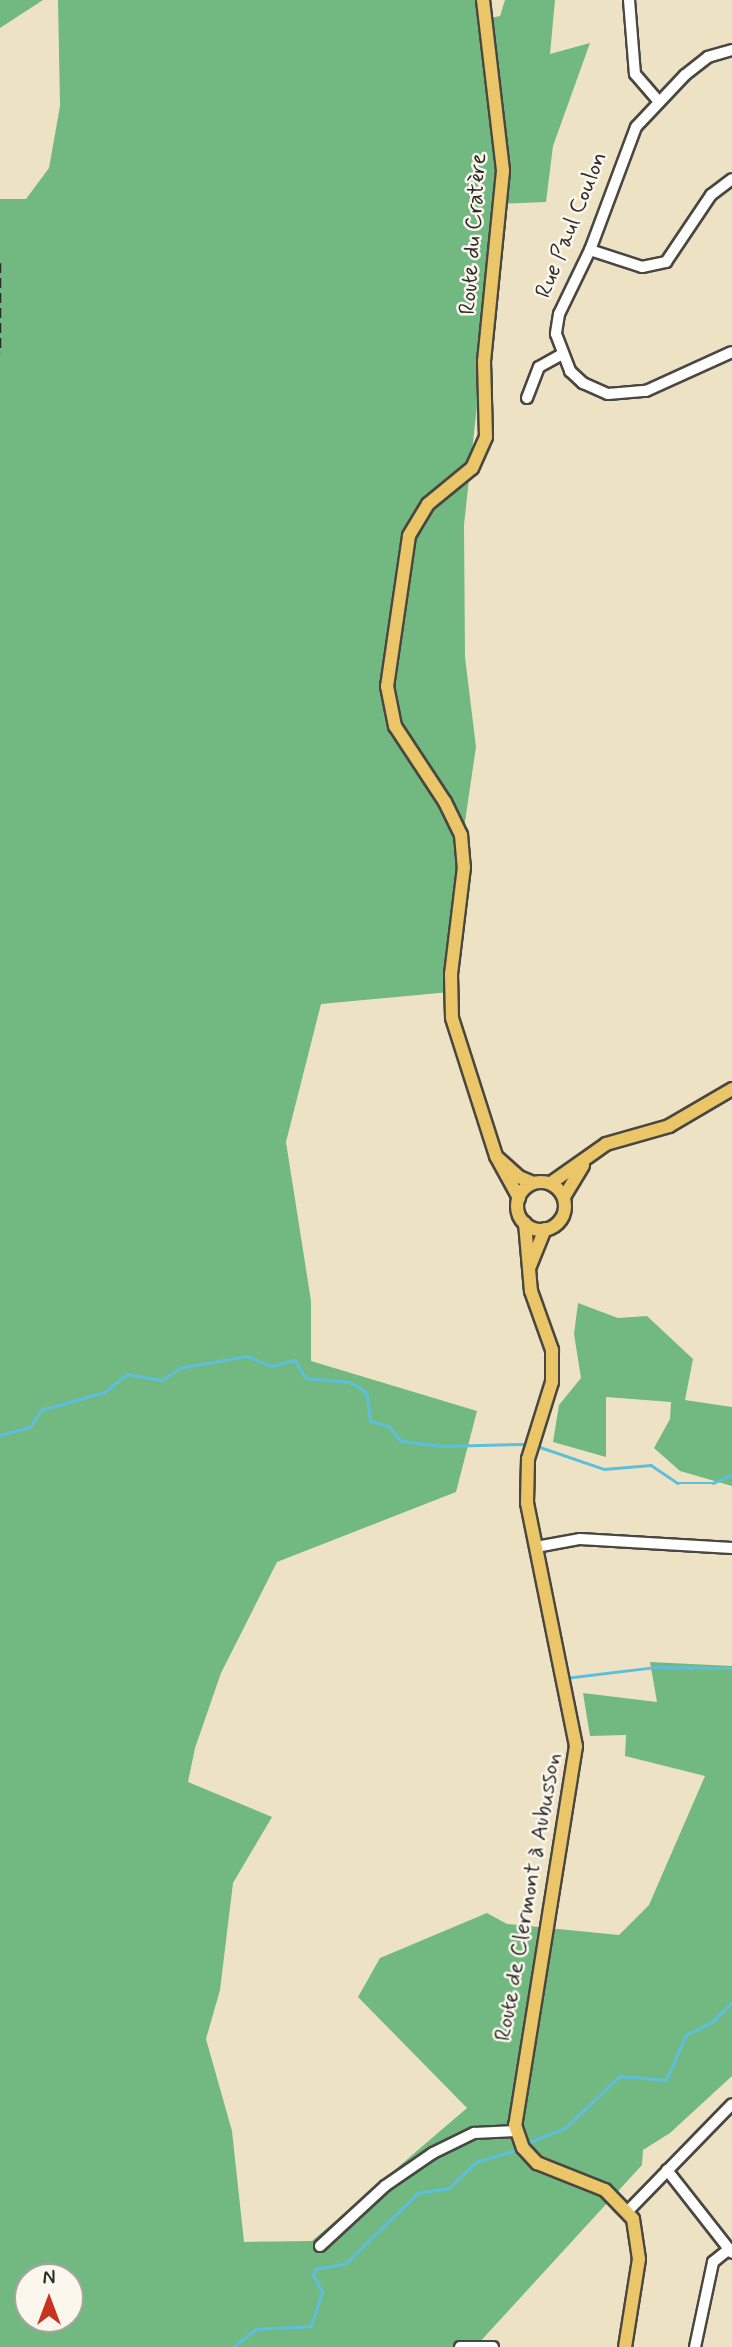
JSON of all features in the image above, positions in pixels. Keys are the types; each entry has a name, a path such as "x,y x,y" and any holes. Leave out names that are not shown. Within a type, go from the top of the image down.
{"main road":[{"name":"Route du Cratère","path":"483,0 499,110 502,183 484,361 486,432 482,451 471,468 428,504 409,536 387,696 395,726 445,802 462,840 464,877 452,967 451,1010 496,1156"},
{"path":"496,1156 519,1177 533,1183 551,1184 589,1156 628,1135 669,1126 732,1089"},
{"path":"496,1156 519,1198 518,1210 526,1223 545,1229"},
{"path":"528,1273 545,1229 564,1215 564,1197 589,1156"},
{"path":"519,1198 533,1183"},
{"path":"551,1184 564,1197"},
{"name":"Route de Clermont à Aubusson","path":"516,2131 518,2087 576,1746 527,1503 526,1469 552,1382 552,1350 528,1273 526,1223"},
{"path":"516,2131 537,2163 605,2190 628,2211 639,2247 625,2347"}],"street":[{"path":"629,0 635,74 657,99"},
{"name":"Rue Paul Coulon","path":"561,355 559,314 590,250 629,140 657,99 708,57 732,50"},
{"path":"590,250 642,267 666,262 711,195 732,178"},
{"path":"527,398 540,368 561,355 583,383 617,395 646,391 732,352"},
{"path":"536,1547 592,1539 732,1548"},
{"path":"628,2211 732,2104"},
{"path":"320,2246 386,2186 433,2153 474,2133 516,2131"},
{"path":"667,2170 731,2251 713,2262 695,2347"},
{"path":"460,2347 493,2347"}],"green space":[{"path":"0,0 43,0 0,28"},
{"path":"58,0 477,0 477,21 500,16 505,0 555,0 550,54 590,43 553,146 546,202 499,204 464,525 465,657 476,747 462,842 450,992 321,1004 286,1142 311,1301 311,1361 477,1411 456,1492 277,1562 221,1673 195,1748 188,1782 272,1817 233,1883 220,1990 206,2039 232,2131 244,2242 312,2241 467,2108 358,1997 380,1958 487,1913 507,1924 619,1935 649,1905 705,1776 625,1756 626,1735 590,1736 583,1693 657,1702 650,1662 732,1666 732,2076 670,2133 643,2150 642,2165 477,2345 489,2347 0,2347 0,199 26,199 49,168 60,106"},
{"path":"578,1303 618,1318 647,1316 693,1359 685,1400 732,1407 732,1486 680,1471 654,1448 670,1419 671,1402 606,1397 606,1457 553,1442 559,1405 581,1378 574,1334"}],"waterway":[{"path":"0,1435 30,1427 41,1410 105,1392 127,1374 162,1380 180,1368 247,1356 272,1366 295,1360 306,1378 349,1382 361,1388 367,1394 371,1421 389,1426 401,1441 441,1446 523,1444"},
{"path":"537,1446 604,1469 651,1465 678,1483 713,1483 732,1475"},
{"path":"565,1678 656,1667 732,1668"},
{"path":"527,2143 565,2128 620,2076 666,2080 686,2035 712,2022 732,2002"},
{"path":"233,2347 256,2329 311,2326 322,2292 313,2275 316,2269 346,2263 418,2193 449,2188 476,2162 519,2149"}],"railway":[{"path":"0,263 0,353"}]}
